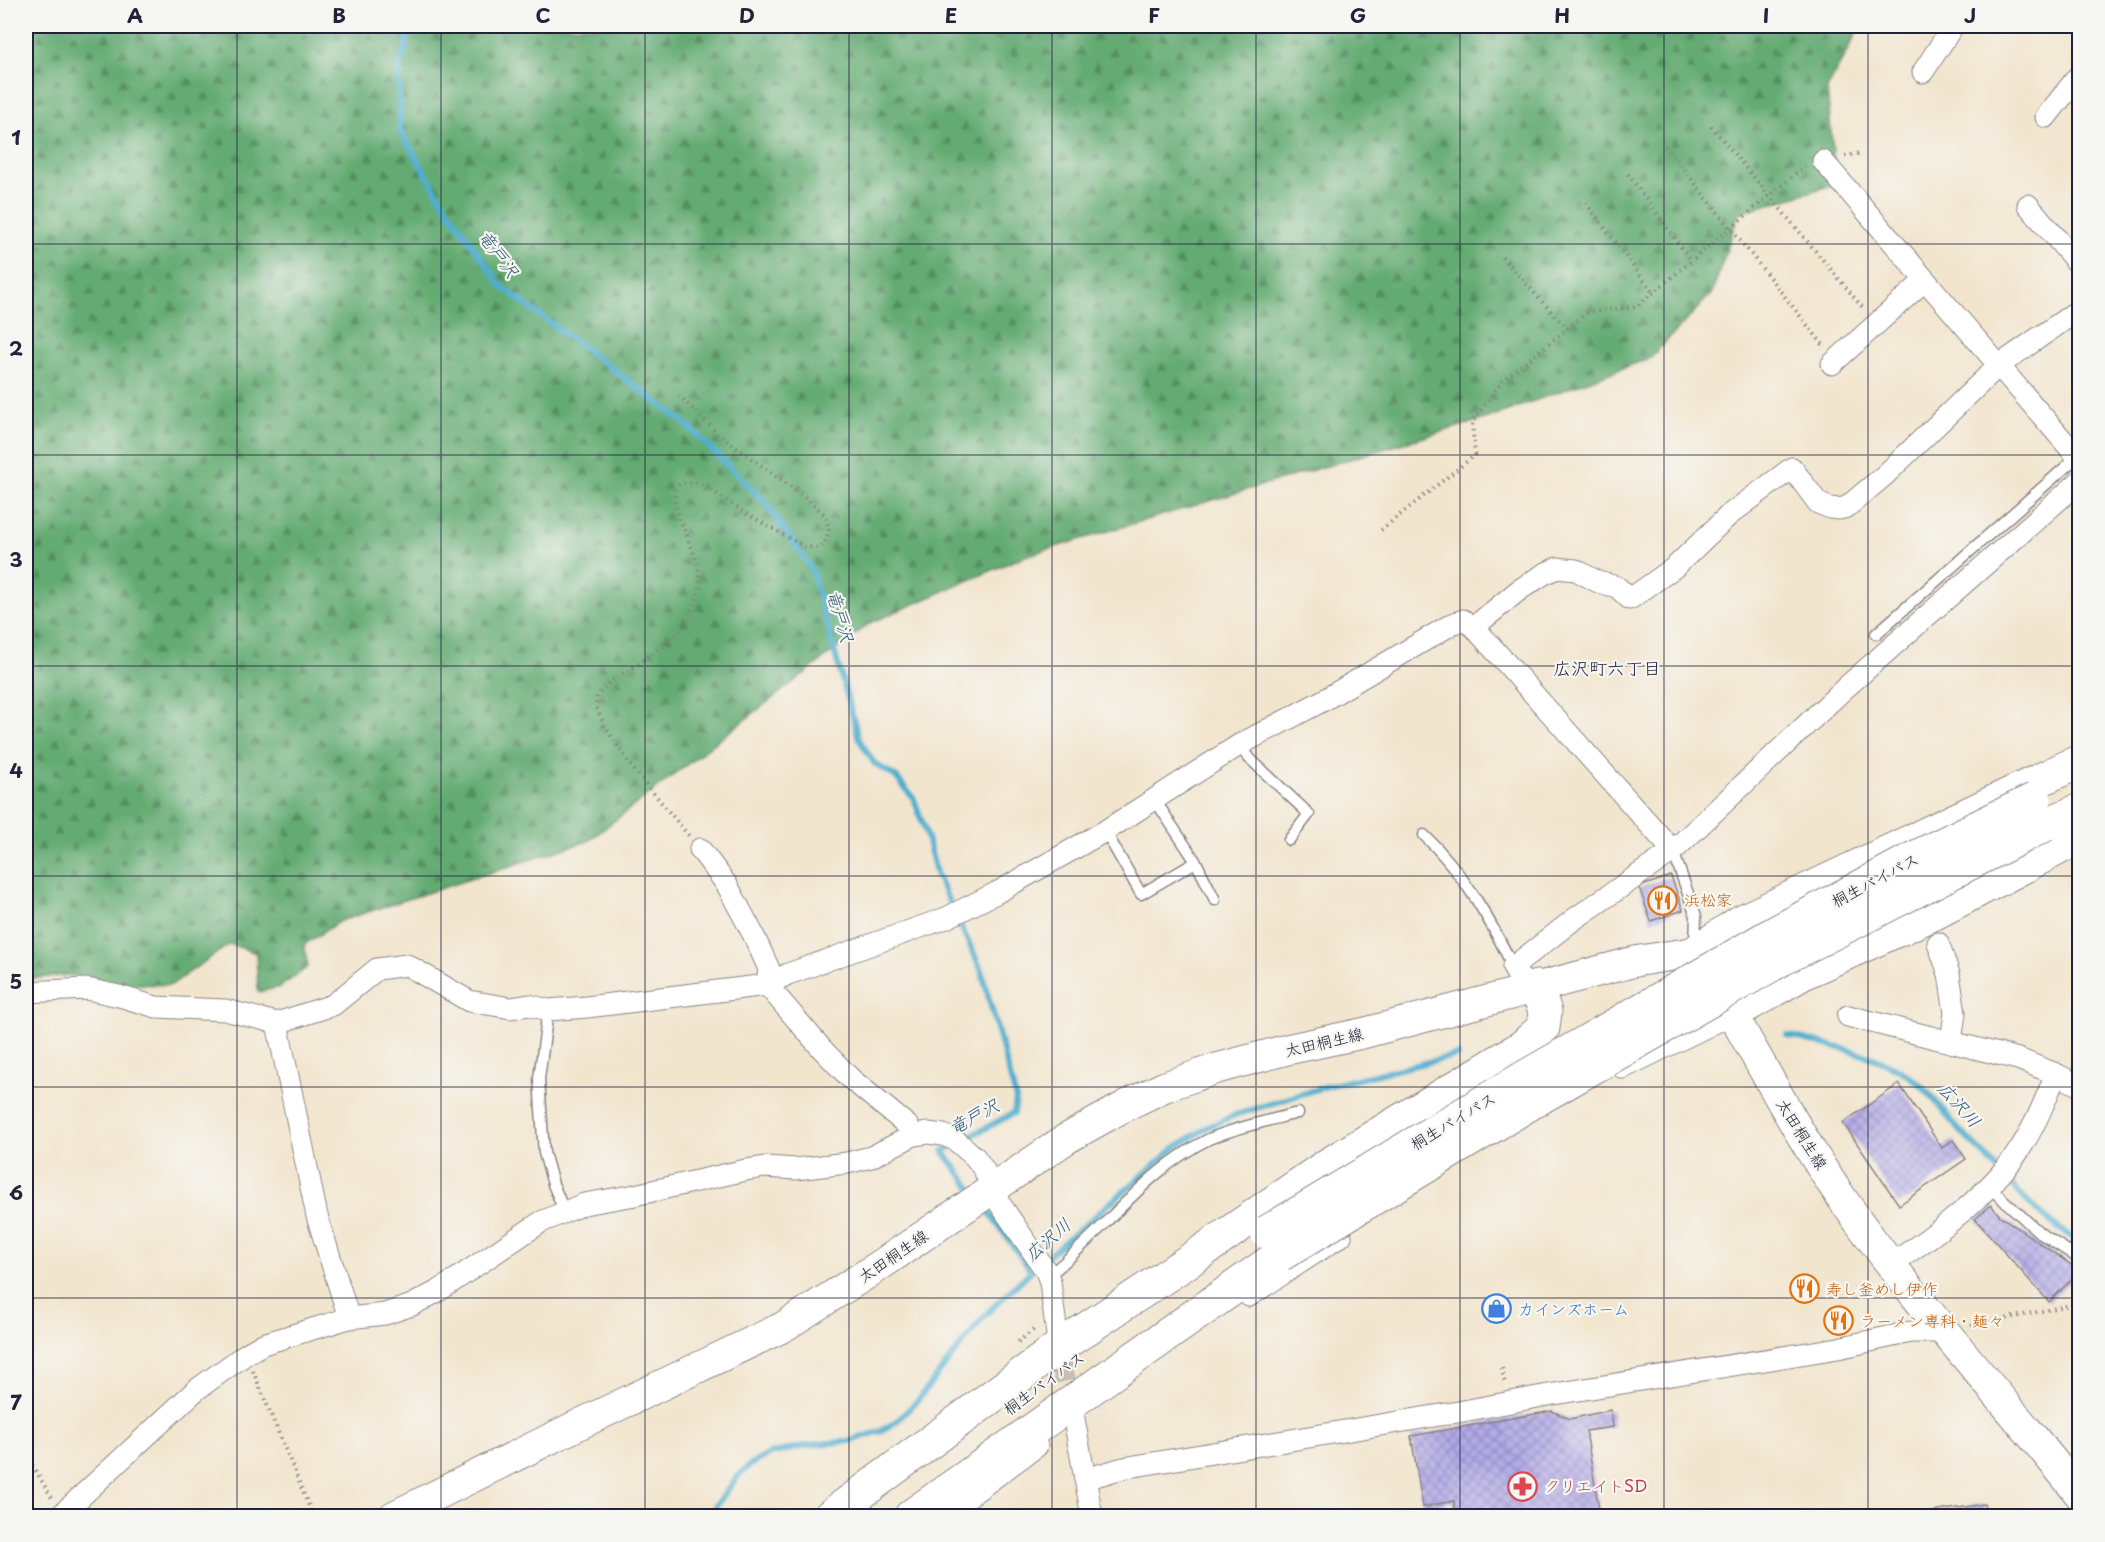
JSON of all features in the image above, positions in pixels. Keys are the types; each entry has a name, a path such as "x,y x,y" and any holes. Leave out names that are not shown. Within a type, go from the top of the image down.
{"highway":[{"path":"1695,951 1740,922 2079,760"},
{"name":"桐生バイパス","path":"2040,812 2079,781"},
{"name":"桐生バイパス","path":"859,1516 1082,1356 1274,1243 1525,1077 1769,936 1914,858 2040,812 2079,810"},
{"path":"1732,1014 1805,972 1935,913 2079,837"},
{"path":"830,1516 1329,1164 1522,1047 1544,1028 1545,1012 1525,977"},
{"name":"桐生バイパス","path":"910,1516 1274,1243"}],"main road":[{"name":"太田桐生線","path":"394,1516 783,1327 876,1268 1066,1139 1164,1087 1215,1069 1525,977 1695,951 1792,1120 1840,1195 1890,1265 2079,1497"}],"street":[{"path":"1923,72 1953,26"},
{"path":"2046,117 2079,74"},
{"path":"1822,161 2078,459"},
{"path":"2028,205 2079,266"},
{"path":"1828,356 1924,281"},
{"path":"1474,627 1519,591 1557,568 1576,570 1598,582 1617,587 1630,599 1675,567 1738,508 1792,468 1818,503 1830,508 1847,507 1885,475 1998,366 2079,309"},
{"path":"1525,977 1573,920 1673,851 1844,689 2079,480"},
{"path":"26,992 87,989 156,1007 225,1010 277,1023 333,1005 376,969 407,965 469,1001 511,1008 529,1005 548,1010 587,1007 767,985 788,974 946,918 998,892 1105,831 1239,745 1324,700 1452,624 1463,620 1474,627 1673,851"},
{"path":"700,849 727,885 753,934 769,969 767,985 851,1079 907,1125 914,1135"},
{"path":"1938,943 1949,974 1955,1013 1951,1042"},
{"path":"942,1516 1242,1300 1415,1189 1605,1077 1732,1014"},
{"path":"1848,1016 2018,1059 2079,1086"},
{"path":"277,1023 317,1216 349,1318"},
{"path":"1890,1265 1962,1212 1996,1178 2030,1131 2056,1074"},
{"path":"61,1515 196,1390 263,1344 349,1318 386,1314 412,1305 440,1290 541,1222 584,1204 765,1167 796,1168 847,1163 871,1157 914,1135 928,1133 943,1135 955,1140 975,1157 998,1201 1044,1268 1060,1354"},
{"path":"1085,1479 1123,1468 1838,1348 1911,1332 1944,1332"},
{"path":"1074,1419 1092,1516"}],"lane":[{"path":"1876,634 2078,459"},
{"path":"1239,745 1248,757 1309,814 1289,840"},
{"path":"1155,800 1196,862 1215,900"},
{"path":"1105,831 1141,894 1196,862"},
{"path":"1424,835 1443,852 1469,887 1525,977"},
{"path":"1673,851 1696,916 1695,951"},
{"path":"548,1010 539,1079 544,1153 564,1211"},
{"path":"1044,1268 1182,1155 1211,1138 1298,1113"},
{"path":"1996,1178 2040,1233 2079,1259"}],"path":[{"path":"1711,126 1863,308"},
{"path":"1665,146 1828,356"},
{"path":"1381,530 1475,455 1472,422 1503,380 1588,312 1636,308 1803,167 1862,153"},
{"path":"1628,174 1691,261"},
{"path":"1586,203 1653,293"},
{"path":"1502,257 1567,329"},
{"path":"680,395 718,434 802,495 824,514 829,528 825,543 818,548 805,547 743,512 706,486 694,482 680,484 675,491 675,505 698,565 700,588 694,607 685,627 649,657 607,684 597,696 596,706 603,725 632,767 700,849"},
{"path":"1944,1332 2079,1304"},
{"path":"246,1354 313,1516"},
{"path":"26,1455 61,1515"}],"green space":[{"path":"26,26 1860,26 1827,89 1836,184 1739,213 1712,293 1650,358 1491,417 1025,556 870,623 588,841 340,921 304,945 308,967 280,987 258,992 256,953 230,944 171,985 132,984 68,975 26,979"}],"building":[{"path":"1671,876 1683,910 1651,921 1639,887"},
{"path":"1899,1084 1942,1148 1953,1140 1966,1159 1899,1205 1843,1123"},
{"path":"1991,1205 2000,1216 2080,1271 2049,1302 1975,1219"},
{"path":"1611,1410 1613,1427 1586,1431 1600,1516 1456,1516 1454,1501 1423,1507 1411,1436 1552,1411 1570,1419"},
{"path":"1984,1504 1987,1516 1912,1516 1912,1515"}],"waterway":[{"name":"竜戸沢","path":"411,26 399,72 400,131 444,204 502,287 685,423 766,503 811,568 859,739 874,763 896,777 914,799 937,876 981,969 1016,1099 1014,1113 943,1151 974,1192"},
{"name":"広沢川","path":"1787,1035 1865,1055 1909,1076 1928,1093 2030,1204 2080,1242"},
{"name":"広沢川","path":"1042,1261 1177,1146 1208,1127 1235,1115 1324,1087 1458,1055"},
{"name":"竜戸沢","path":"984,1205 1031,1271"},
{"name":"広沢川","path":"708,1516 739,1475 750,1465 769,1454 810,1445 850,1441 881,1431 897,1421 917,1401 985,1315 1032,1270"}],"tunnel":[{"path":"1061,1361 1073,1414"}],"place":[{"name":"浜松家","path":"1663,900"},
{"name":"寿し釜めし伊作","path":"1805,1289"},
{"name":"カインズホーム","path":"1497,1309"},
{"name":"ラーメン専科・麺々","path":"1839,1321"},
{"name":"クリエイトSD","path":"1523,1486"}],"district":[{"name":"広沢町六丁目","path":"1607,669"}]}
